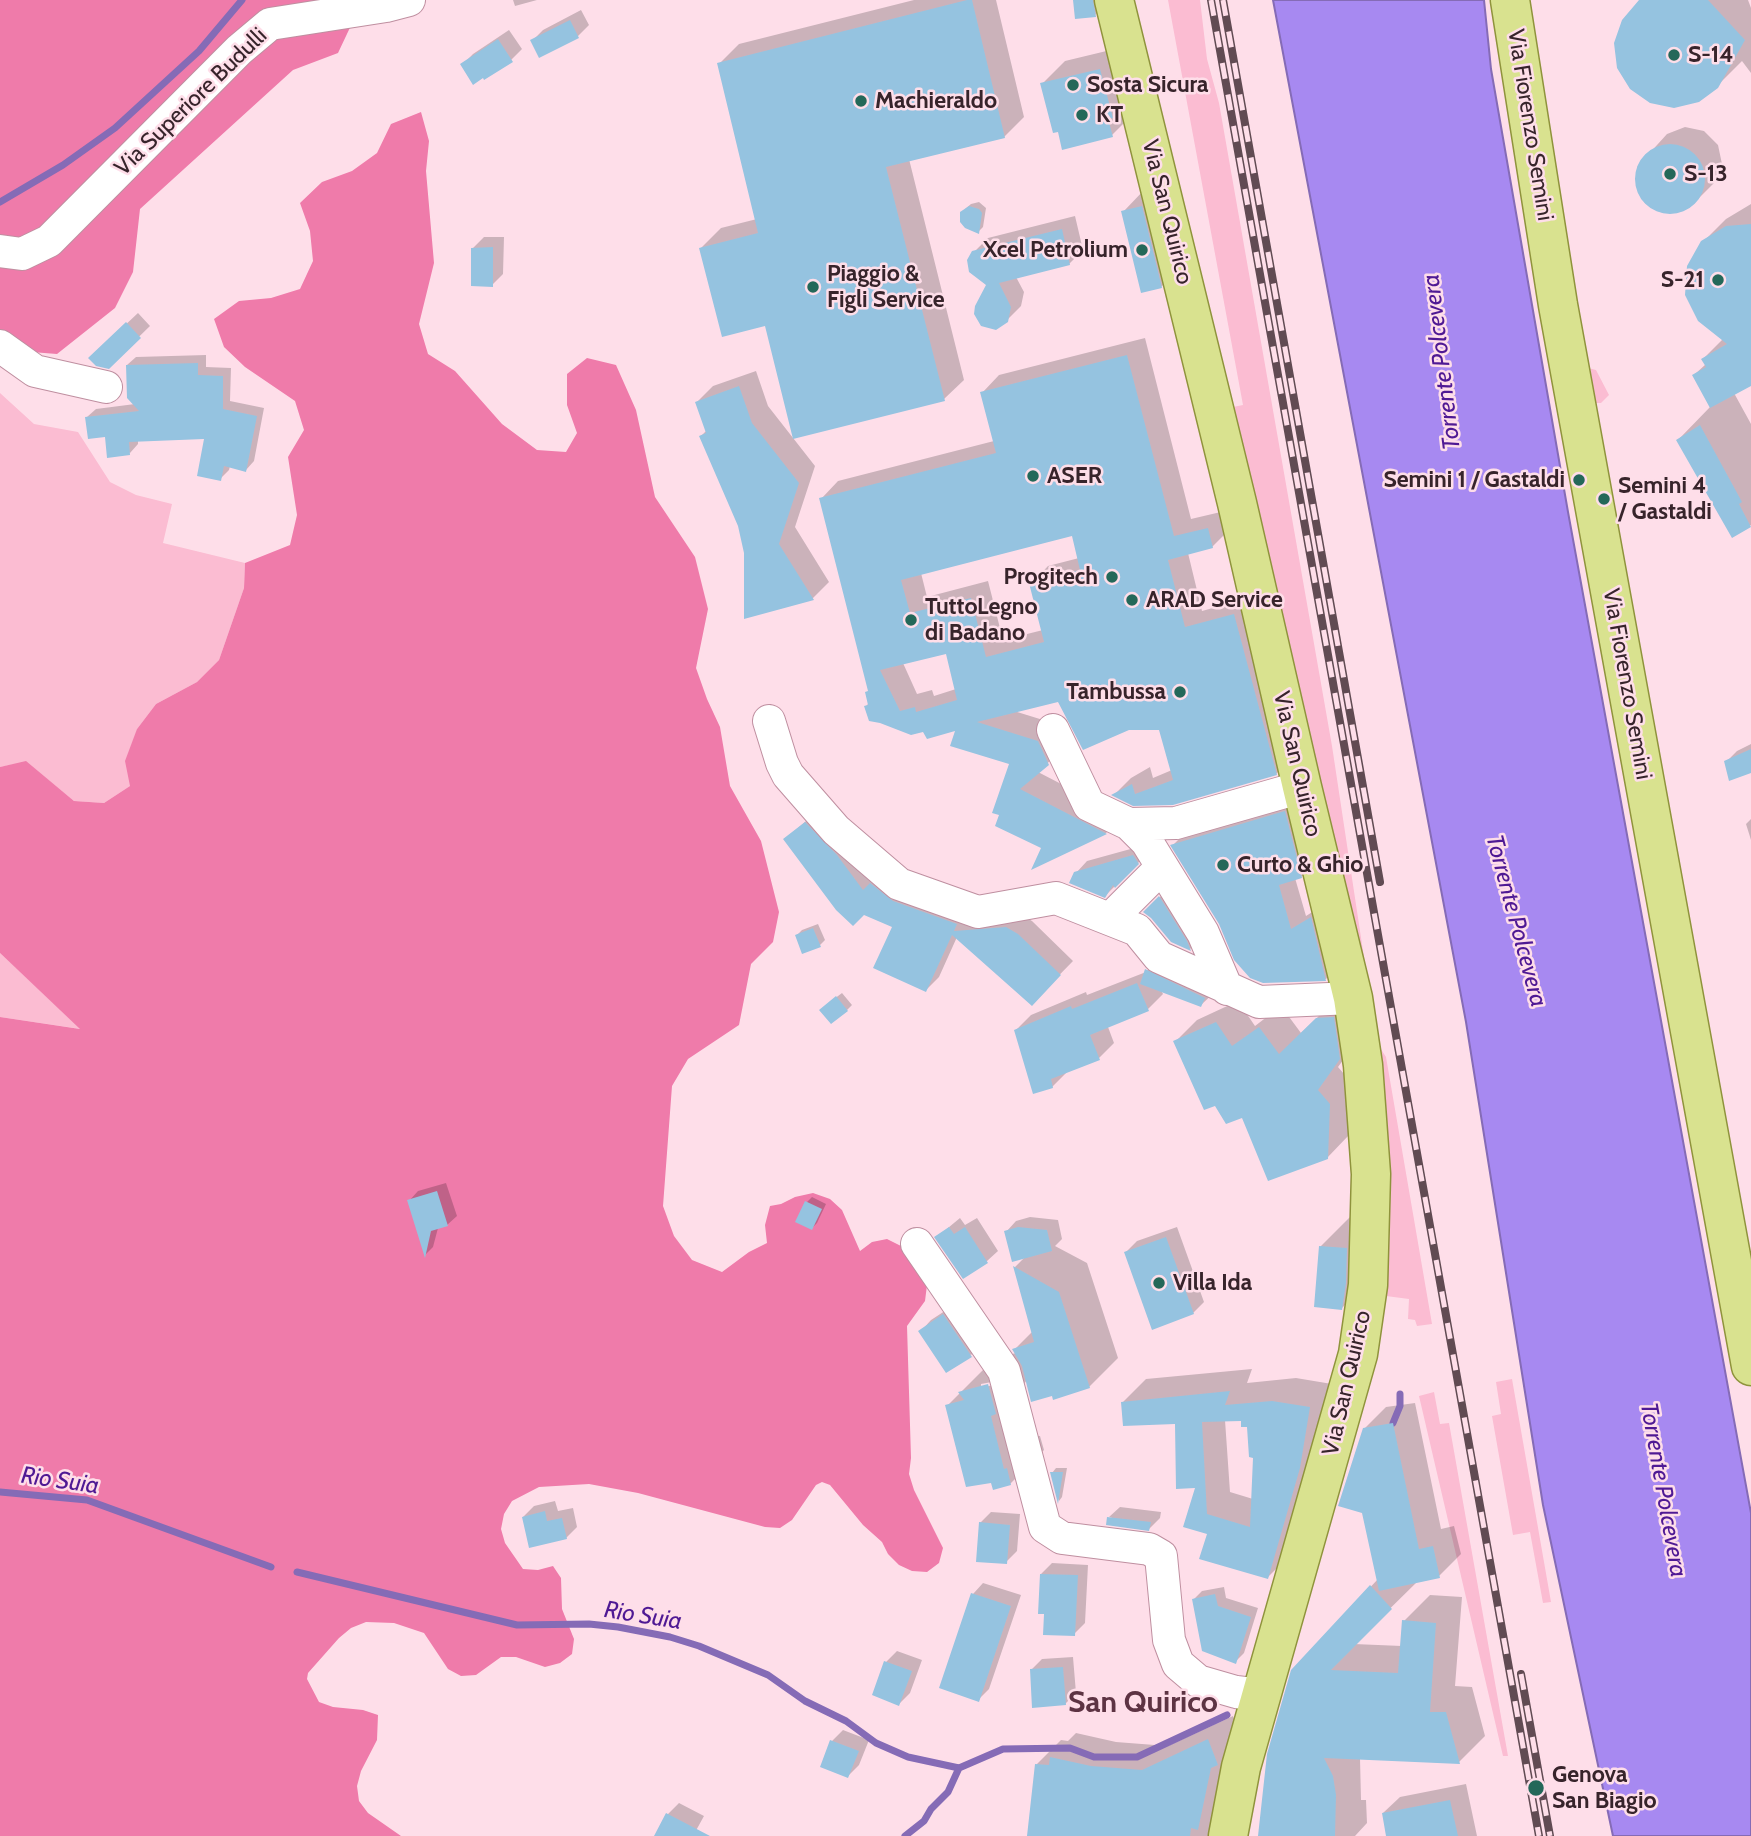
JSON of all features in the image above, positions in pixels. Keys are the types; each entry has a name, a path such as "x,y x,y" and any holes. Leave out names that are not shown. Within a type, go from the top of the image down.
{"main road":[{"name":"Via San Quirico","path":"1114,0 1237,503 1353,998 1363,1065 1371,1174 1368,1285 1358,1354 1237,1779 1228,1836"},
{"name":"Via Fiorenzo Semini","path":"1510,0 1558,305 1751,1366"}],"street":[{"name":"Via Superiore Budulli","path":"0,251 22,254 49,241 239,50 270,24 409,0"},
{"path":"0,345 35,371 106,387"},
{"path":"769,721 788,775 836,830 899,884 978,912 1056,898 1137,930 1159,957 1259,1002 1353,998"},
{"path":"1053,730 1089,805 1129,824 1147,842 1161,869 1203,933 1227,989"},
{"path":"1129,824 1176,823 1302,787"},
{"path":"1110,919 1161,869"},
{"path":"917,1244 1004,1371 1045,1527 1062,1538 1149,1549 1161,1556 1169,1640 1178,1664 1198,1681 1236,1692 1261,1695"}],"shaded area":[{"path":"0,0 363,0 338,53 293,70 140,209 133,272 115,308 57,354 6,350 0,355"},
{"path":"1168,0 1200,0 1207,59 1219,103 1332,746 1365,964 1228,408 1243,405"},
{"path":"421,112 429,141 426,171 434,263 419,324 428,354 455,371 502,424 537,450 566,452 577,433 567,405 567,374 587,358 616,365 636,410 655,497 695,557 708,609 696,668 720,727 730,786 761,841 779,912 773,942 751,964 739,1025 688,1059 672,1086 663,1206 674,1236 692,1260 722,1272 749,1252 767,1243 765,1225 770,1206 813,1193 830,1199 842,1210 860,1251 872,1242 887,1239 901,1246 927,1285 925,1301 907,1326 911,1458 909,1474 914,1490 943,1548 939,1563 927,1572 912,1571 899,1565 888,1554 882,1542 863,1525 830,1485 822,1482 816,1485 792,1520 780,1528 765,1527 638,1493 589,1484 539,1487 512,1501 504,1514 501,1529 505,1543 523,1569 538,1570 553,1566 561,1578 562,1609 574,1639 572,1654 560,1663 545,1667 516,1657 501,1657 476,1675 461,1676 448,1669 424,1633 394,1623 366,1622 351,1628 339,1638 308,1673 307,1679 319,1702 378,1715 377,1740 361,1771 357,1786 359,1801 368,1813 401,1836 0,1836 0,1017 80,1029 0,953 0,767 26,761 74,801 104,803 130,786 125,761 137,729 156,704 197,682 219,660 244,588 245,563 290,545 297,515 288,457 304,430 295,401 245,367 224,347 214,319 239,301 271,298 300,289 313,261 310,231 300,203 322,182 352,171 377,153 391,124"},
{"path":"1588,368 1596,370 1609,395 1601,403 1591,403"},
{"path":"0,393 34,424 78,432 110,482 136,495 172,504 163,543 245,563 244,588 219,660 197,682 156,704 137,729 130,786 104,803 74,801 26,762 0,767"},
{"path":"0,953 81,1029 0,1017"},
{"path":"1375,1040 1386,1057 1432,1324 1417,1326 1415,1320 1408,1319 1409,1299 1386,1296 1389,1245"},
{"path":"1512,1379 1551,1602 1543,1603 1530,1532 1513,1535 1492,1416 1501,1414 1496,1382"},
{"path":"1434,1392 1440,1424 1449,1423 1508,1756 1503,1756 1419,1396"}],"water":[{"name":"Torrente Polcevera","path":"1273,0 1484,0 1491,69 1568,512 1751,1513 1751,1836 1613,1836 1543,1505 1466,1022"}],"building":[{"path":"972,0 1005,138 886,167 945,401 793,439 765,326 722,337 699,248 758,233 717,63"},
{"path":"1073,0 1093,0 1096,17 1075,19"},
{"name":"S-14","path":"1639,0 1708,0 1745,40 1718,88 1699,102 1674,108 1650,103 1630,89 1617,68 1614,43 1622,20"},
{"path":"570,20 579,38 539,58 530,40"},
{"path":"498,39 513,62 473,85 460,64"},
{"path":"1100,69 1113,118 1108,119 1113,137 1062,150 1058,132 1053,133 1040,83"},
{"name":"S-13","path":"1677,144 1690,150 1699,159 1703,165 1703,193 1695,204 1684,212 1663,214 1645,204 1637,193 1635,172 1645,154 1656,146"},
{"path":"969,206 982,213 979,234 965,228 960,222 960,212"},
{"name":"Xcel Petrolium","path":"1142,206 1162,288 1141,293 1121,211"},
{"name":"S-21","path":"1751,224 1751,386 1710,408 1692,375 1706,367 1701,359 1727,344 1698,321 1685,295 1687,266 1701,241 1726,226"},
{"path":"1062,229 1070,265 999,283 1011,307 1008,322 996,330 981,326 974,314 975,306 986,285 969,272 967,260 972,251"},
{"path":"493,247 493,287 471,286 471,248"},
{"path":"126,322 141,338 109,369 96,366 88,358"},
{"path":"1127,355 1174,536 1208,528 1213,548 1168,560 1185,627 1234,614 1277,775 1173,805 1133,806 1111,795 1132,784 1135,794 1173,780 1159,730 1129,730 1083,750 1058,702 977,722 1038,741 1049,765 1020,789 1107,834 1031,870 1041,848 995,826 999,815 992,813 1009,764 950,746 955,731 927,739 923,732 911,735 869,721 864,706 868,705 865,692 868,691 819,498 996,453 980,392","holes":["1072,536 1080,570 1029,583 1044,642 986,657 971,598 910,613 901,580","946,654 957,700 916,712 915,707 900,711 880,670"]},
{"path":"198,363 198,375 223,376 223,409 257,416 246,472 224,466 221,481 197,476 204,439 129,442 130,455 107,458 105,437 88,439 85,417 139,411 127,398 126,365"},
{"path":"739,386 752,423 799,483 779,544 814,600 744,619 744,553 738,526 699,436 706,433 695,402"},
{"path":"1700,425 1742,502 1739,504 1751,527 1732,538 1676,440"},
{"path":"1751,749 1751,773 1729,781 1724,761"},
{"path":"1285,811 1302,878 1279,885 1291,929 1311,917 1326,981 1263,983 1250,978 1234,960 1219,924 1170,845"},
{"path":"805,822 837,855 863,890 870,883 893,901 957,924 954,931 1006,927 1018,934 1061,975 1032,1006 952,935 926,992 873,968 892,927 864,915 853,926 836,910 783,839"},
{"path":"1133,855 1139,864 1115,888 1113,885 1105,898 1069,883 1074,872"},
{"path":"1159,896 1191,951 1171,942 1143,912"},
{"path":"813,928 821,947 802,954 795,935"},
{"path":"1145,969 1205,998 1201,1007 1140,984"},
{"path":"1137,983 1149,1011 1090,1035 1100,1060 1051,1079 1053,1088 1033,1094 1014,1030"},
{"path":"836,996 848,1011 831,1024 819,1010"},
{"path":"1334,1017 1340,1059 1318,1090 1330,1104 1328,1159 1268,1181 1242,1118 1226,1124 1215,1106 1204,1110 1173,1041 1216,1022 1232,1046 1259,1027 1279,1054 1316,1018"},
{"path":"437,1191 448,1226 431,1231 425,1258 407,1200"},
{"path":"805,1201 822,1209 812,1230 795,1222"},
{"path":"949,1227 954,1234 965,1227 988,1263 963,1279 934,1237"},
{"path":"1018,1227 1047,1230 1052,1251 1012,1262 1004,1231"},
{"name":"Villa Ida","path":"1166,1237 1194,1314 1152,1330 1124,1252"},
{"path":"1319,1246 1347,1248 1342,1310 1314,1307"},
{"path":"1013,1266 1059,1292 1090,1388 1053,1400 1052,1396 1031,1402 1022,1366 1012,1349 1034,1342"},
{"path":"943,1314 972,1357 946,1373 918,1331"},
{"path":"988,1384 996,1414 991,1416 1004,1469 1007,1468 1011,1485 993,1490 991,1483 966,1487 945,1405 964,1400 958,1392"},
{"path":"1230,1391 1225,1405 1272,1401 1310,1407 1300,1468 1268,1579 1199,1559 1207,1534 1183,1527 1195,1488 1176,1489 1175,1424 1123,1426 1121,1402","holes":["1241,1421 1241,1427 1247,1427 1249,1457 1253,1458 1250,1527 1207,1514 1202,1422"]},
{"path":"1393,1423 1419,1549 1433,1546 1440,1578 1379,1591 1362,1513 1338,1506 1363,1428"},
{"path":"1050,1472 1063,1472 1058,1504"},
{"path":"545,1511 547,1521 562,1518 567,1539 529,1548 522,1517"},
{"path":"1107,1517 1151,1522 1149,1531 1106,1525"},
{"path":"979,1522 1010,1525 1007,1564 976,1562"},
{"path":"1040,1574 1078,1575 1075,1636 1043,1635 1044,1614 1038,1614"},
{"path":"1370,1585 1392,1609 1331,1670 1398,1673 1402,1620 1436,1623 1430,1712 1446,1712 1460,1764 1324,1758 1333,1776 1336,1795 1335,1836 1258,1836 1267,1754 1291,1670"},
{"path":"971,1593 1011,1606 979,1702 939,1688"},
{"path":"1215,1594 1218,1606 1251,1617 1236,1664 1202,1651 1192,1599"},
{"path":"884,1661 912,1671 899,1706 872,1695"},
{"path":"1063,1667 1066,1705 1032,1708 1030,1669"},
{"path":"1208,1739 1218,1765 1211,1768 1198,1830 1191,1828 1190,1836 1027,1836 1035,1764 1049,1765 1050,1757 1091,1766 1142,1770"},
{"path":"830,1740 859,1751 848,1778 820,1767"},
{"path":"1450,1800 1458,1836 1386,1836 1382,1813"},
{"path":"666,1813 710,1836 654,1836"}],"waterway":[{"path":"0,202 63,165 115,128 199,51 242,0"},
{"path":"1393,1423 1400,1406 1400,1394"},
{"name":"Rio Suia","path":"0,1492 87,1500 271,1567"},
{"name":"Rio Suia","path":"297,1572 517,1625 589,1624 670,1637 768,1675 805,1701 846,1721 876,1743 908,1757 959,1768"},
{"path":"905,1836 924,1821 931,1809 948,1792 959,1768 1003,1749 1070,1748 1094,1757 1137,1757 1227,1715"}],"railway":[{"path":"1211,0 1539,1836"},
{"path":"1223,0 1380,882"},
{"path":"1521,1674 1550,1836"}],"place":[{"name":"S-14","path":"1674,55"},
{"name":"Sosta Sicura","path":"1073,85"},
{"name":"Machieraldo","path":"861,101"},
{"name":"KT","path":"1082,115"},
{"name":"S-13","path":"1670,174"},
{"name":"Xcel Petrolium","path":"1142,250"},
{"name":"S-21","path":"1718,280"},
{"name":"Piaggio & Figli Service","path":"813,287"},
{"name":"ASER","path":"1033,476"},
{"name":"Semini 1 / Gastaldi","path":"1579,480"},
{"name":"Semini 4 / Gastaldi","path":"1604,499"},
{"name":"Progitech","path":"1112,577"},
{"name":"ARAD Service","path":"1132,600"},
{"name":"TuttoLegno di Badano","path":"911,620"},
{"name":"Tambussa","path":"1180,692"},
{"name":"Curto & Ghio","path":"1223,865"},
{"name":"Villa Ida","path":"1159,1283"},
{"name":"Genova San Biagio","path":"1536,1788"}],"district":[{"name":"San Quirico","path":"1143,1703"}]}
